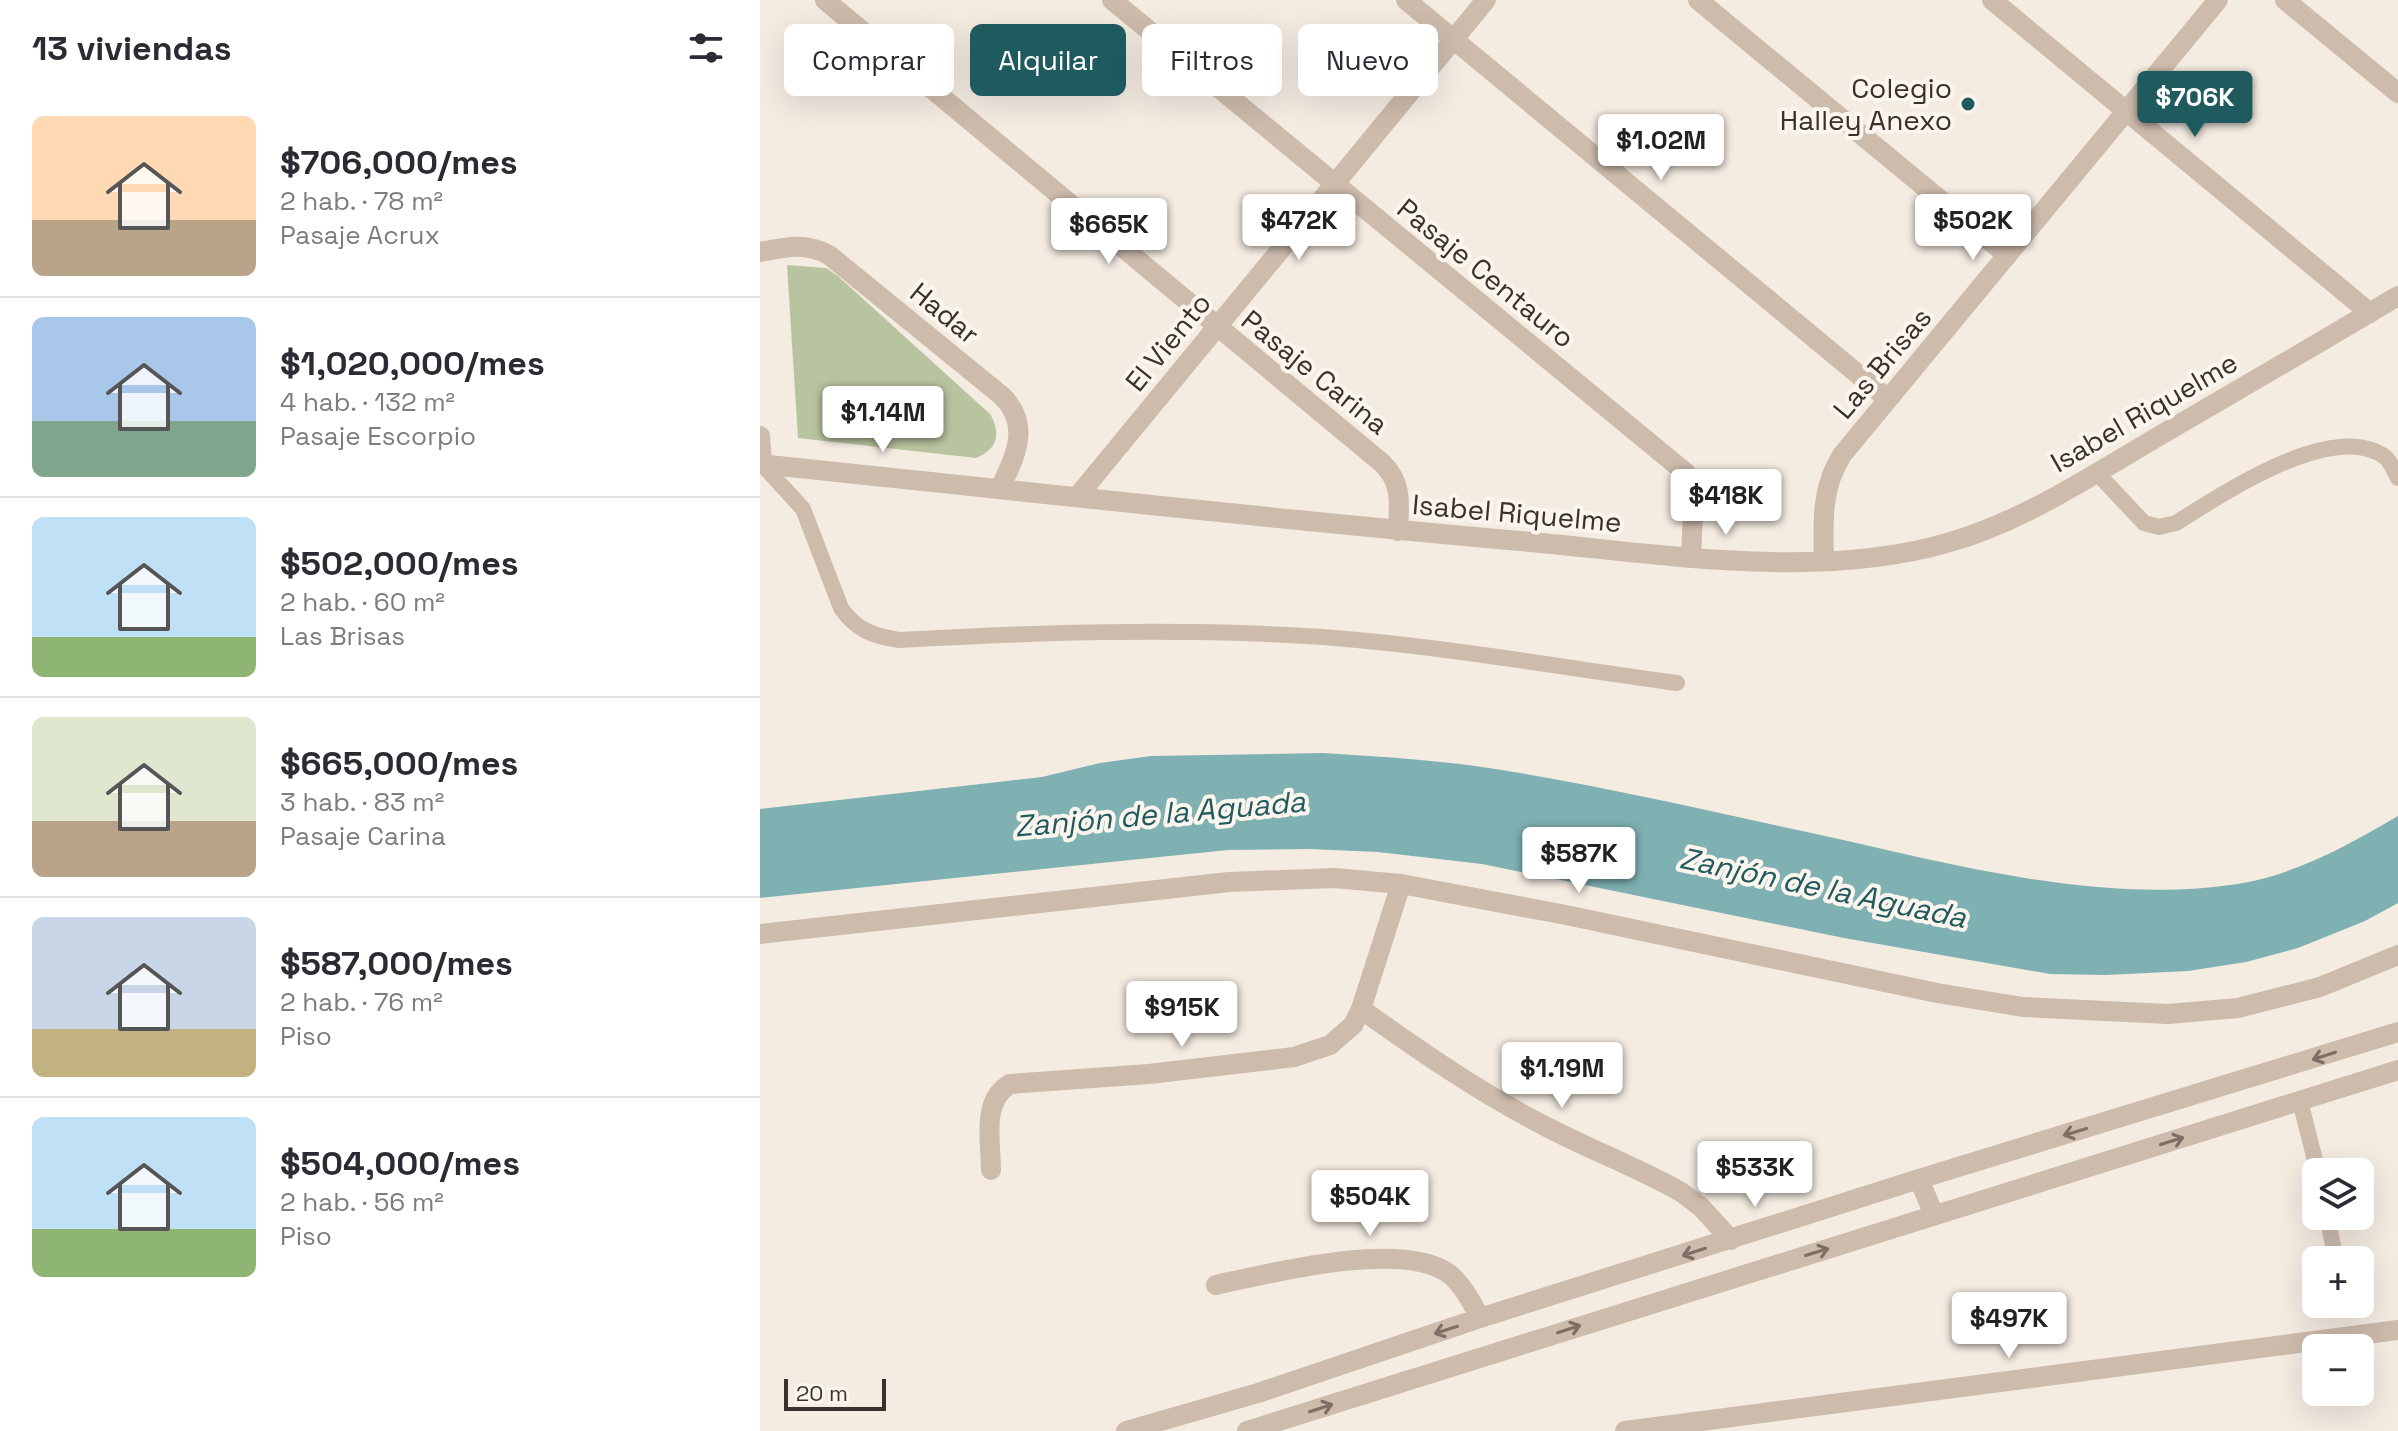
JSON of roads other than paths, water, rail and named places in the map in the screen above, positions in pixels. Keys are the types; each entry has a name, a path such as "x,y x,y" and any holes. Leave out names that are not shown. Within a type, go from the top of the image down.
{"street":[{"name":"Pasaje Carina","path":"825,0 1389,469 1398,486 1398,531"},
{"name":"Pasaje Centauro","path":"1112,0 1686,473 1694,493 1691,556"},
{"path":"1406,0 1888,399"},
{"name":"El Viento","path":"1077,497 1486,0"},
{"path":"1698,0 2007,255"},
{"path":"1992,0 2370,313"},
{"name":"Las Brisas","path":"1824,560 1823,503 1833,469 2218,0"},
{"path":"2285,0 2398,93"},
{"name":"Hadar","path":"760,252 797,246 814,247 829,255 1002,396 1015,412 1020,436 1010,469 1000,488"},
{"name":"Isabel Riquelme","path":"761,464 1398,531 1691,556 1768,562 1902,554 1985,531 2097,473 2398,296"},
{"path":"760,436 761,464"},
{"path":"760,934 1229,882 1334,878 1401,884 1566,915 1937,993 2023,1007 2168,1014 2238,1008 2320,987 2398,955"},
{"path":"991,1170 992,1104 1001,1089 1010,1084 1180,1071 1294,1057 1330,1045 1353,1025 1361,1009 1401,884"},
{"path":"1361,1009 1442,1067 1491,1097 1681,1192 1701,1207 1731,1240"},
{"path":"1126,1431 1258,1393 1480,1318 2398,1032"},
{"path":"1247,1431 1269,1428 1620,1312 2398,1070"},
{"path":"2263,1075 2277,1108"},
{"path":"1919,1179 1934,1215"},
{"path":"1772,1227 1784,1262"},
{"path":"1216,1285 1325,1265 1403,1258 1450,1274 1471,1300 1480,1318"},
{"path":"1607,1280 1620,1312"},
{"path":"1625,1431 2398,1330"},
{"path":"1258,1393 1269,1428"}],"lane":[{"path":"2097,473 2144,523 2159,527 2176,523 2270,467 2316,451 2362,447 2393,454 2398,478"},
{"path":"761,464 803,509 841,608 849,619 869,634 881,637 899,640 1176,631 1283,635 1399,645 1677,683"},
{"path":"2300,1101 2314,1158"}],"water":[{"name":"Zanjón de la Aguada","path":"1323,753 1432,761 1511,771 1968,868 2079,885 2134,889 2189,889 2264,878 2324,856 2398,816 2398,903 2365,921 2298,948 2246,962 2188,971 2106,975 2050,974 1844,938 1482,864 1378,852 1228,850 760,898 760,809 1042,777 1100,763 1151,756"}],"place":[{"name":"Colegio Halley Anexo","path":"1968,104"}]}
